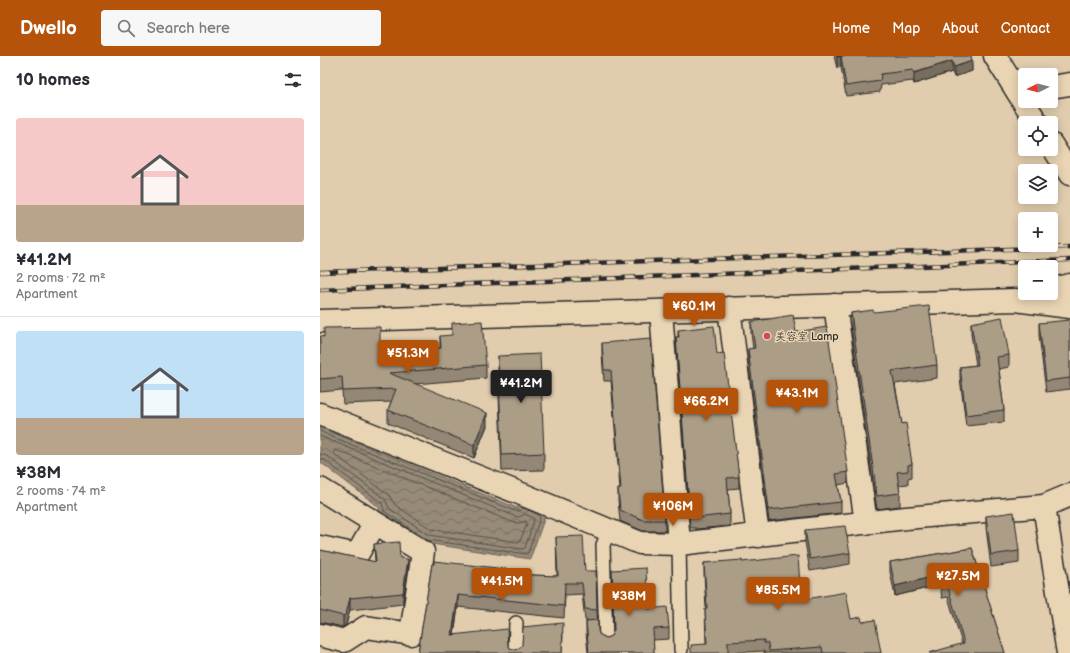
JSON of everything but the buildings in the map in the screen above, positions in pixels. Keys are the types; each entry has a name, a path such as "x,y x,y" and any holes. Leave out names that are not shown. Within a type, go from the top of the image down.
{"street":[{"path":"995,56 1018,87"},
{"path":"1058,86 1070,84"},
{"path":"1058,155 1070,174"},
{"path":"1058,288 1070,285"},
{"path":"320,321 1015,300 1070,307"},
{"path":"835,305 866,523"},
{"path":"729,308 758,536"},
{"path":"661,311 679,544"},
{"path":"320,414 640,543 679,544 906,518 1044,506 1070,496"},
{"path":"320,489 423,552 411,634 366,627 342,647 320,635"},
{"path":"1044,506 1068,653"},
{"path":"320,547 357,555 375,523"}],"lane":[{"path":"606,641 603,545 609,530"},
{"path":"679,544 681,650"},
{"path":"515,653 516,623"}],"water":[{"path":"320,426 331,432 517,508 521,503 546,514 530,559 425,543 379,513 379,507 320,462"}],"railway":[{"path":"320,272 1070,247"},
{"path":"320,290 1070,260"}],"place":[{"name":"美容室 Lamp","path":"767,336"}]}
